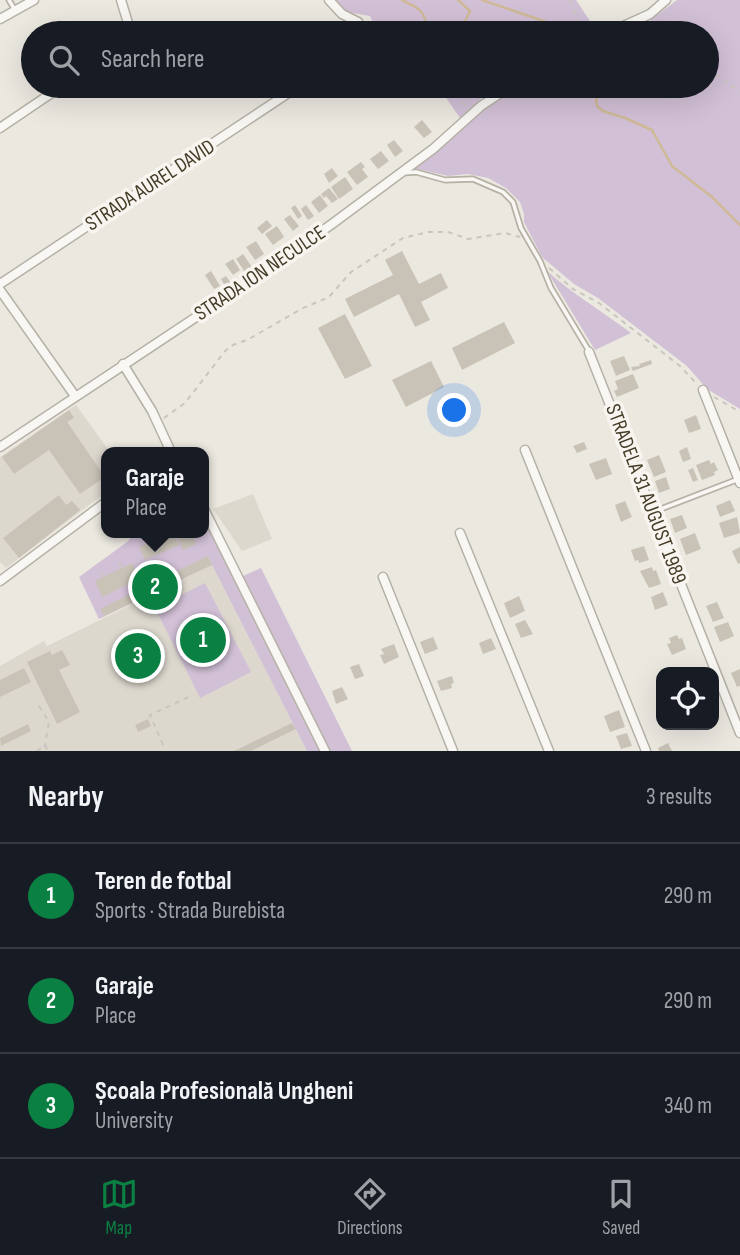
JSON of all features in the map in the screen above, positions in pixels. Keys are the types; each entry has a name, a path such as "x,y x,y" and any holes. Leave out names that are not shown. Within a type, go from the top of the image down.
{"street":[{"path":"0,19 34,0"},
{"path":"121,0 127,21"},
{"path":"329,0 342,14 356,21"},
{"path":"635,21 650,14 666,0"},
{"path":"0,128 44,98"},
{"name":"STRADA AUREL DAVID","path":"0,284 281,98"},
{"name":"STRADA ION NECULCE","path":"0,447 258,276 401,173 493,98"},
{"path":"0,290 75,397"},
{"name":"STRADELA 31 AUGUST 1989","path":"589,352 740,733"},
{"path":"123,364 139,387 169,447"},
{"path":"703,390 739,481"},
{"path":"525,450 646,751"},
{"path":"0,581 101,506"},
{"path":"209,519 325,751"},
{"path":"460,533 550,751"},
{"path":"383,577 453,751"}],"lane":[{"path":"9,0 16,10"},
{"name":"STRADELA 31 AUGUST 1989","path":"401,173 416,172 445,180 473,179 503,192 513,201 527,239 551,288 589,352"},
{"path":"653,512 739,481"}],"path":[{"path":"570,0 578,21"},
{"path":"719,77 740,92"},
{"path":"460,98 466,105 464,122"},
{"path":"158,423 185,403 226,350 329,297 351,272 403,239 428,232 449,232 468,239 505,233 527,239"},
{"path":"540,261 573,289 599,303 680,366 703,390 740,412"},
{"path":"143,538 146,544"},
{"path":"119,562 122,568"},
{"path":"101,572 103,577"},
{"path":"163,745 150,715 193,695"},
{"path":"39,706 49,722 46,751"},
{"path":"37,751 45,746"}],"shaded area":[{"path":"334,0 576,0 590,21 372,21 370,16 347,12"},
{"path":"677,0 740,0 740,409 707,389 687,366 598,298 574,284 542,257 524,222 520,202 506,188 488,178 468,174 448,176 413,168 499,98 719,98 719,21 649,21"},
{"path":"446,98 482,98 460,118"},
{"path":"547,271 578,295 631,333 595,350"},
{"path":"76,405 106,447 101,447 101,496 6,568 0,562 0,457"},
{"path":"253,494 272,539 242,551 213,509"},
{"path":"209,527 320,751 307,751 212,565 99,619 79,577 131,538 209,538"},
{"path":"212,565 307,751 0,751 0,666 44,641 47,646"},
{"path":"261,568 352,751 329,751 243,576"},
{"path":"205,583 251,672 200,698 155,608"}],"building":[{"path":"422,120 432,132 424,138 414,127"},
{"path":"394,140 403,151 395,157 387,145"},
{"path":"381,151 389,161 378,169 370,159"},
{"path":"361,162 368,177 357,185 347,172"},
{"path":"332,168 338,176 329,183 324,174"},
{"path":"345,177 353,189 339,199 331,187"},
{"path":"329,188 338,199 332,203 321,194"},
{"path":"320,195 328,206 319,213 311,202"},
{"path":"295,205 302,216 298,219 291,208"},
{"path":"306,205 314,216 308,220 301,209"},
{"path":"290,215 299,226 293,231 284,219"},
{"path":"267,220 272,226 262,234 257,228"},
{"path":"277,226 284,237 273,245 265,234"},
{"path":"256,241 264,254 255,260 246,247"},
{"path":"402,251 419,284 441,273 448,288 421,302 430,320 415,327 399,294 354,317 345,299 393,275 385,260"},
{"path":"243,254 252,267 245,272 236,259"},
{"path":"233,259 240,270 233,275 225,264"},
{"path":"211,271 220,286 214,289 205,275"},
{"path":"226,276 231,283 225,286 221,279"},
{"path":"345,314 372,366 345,379 318,328"},
{"path":"504,322 515,343 462,370 452,348"},
{"path":"624,356 630,370 616,376 610,361"},
{"path":"651,360 652,364 633,371 631,367 640,366 639,364"},
{"path":"431,361 444,387 406,407 392,380"},
{"path":"633,374 639,388 617,397 614,391 618,389 615,381"},
{"path":"69,410 74,418 67,422 101,471 101,480 80,494 49,450 14,474 2,457"},
{"path":"696,415 701,429 689,433 684,420"},
{"path":"584,442 587,449 577,453 573,446"},
{"path":"687,447 691,459 683,462 679,451"},
{"path":"659,455 666,472 654,477 647,460"},
{"path":"606,458 612,474 596,480 589,464"},
{"path":"709,460 711,464 714,462 718,470 714,472 715,475 702,480 696,465"},
{"path":"693,468 698,480 693,482 688,470"},
{"path":"666,477 670,489 659,493 655,481"},
{"path":"59,495 66,505 72,501 80,510 19,558 3,538"},
{"path":"730,500 735,511 720,517 716,506"},
{"path":"625,501 632,517 621,522 615,505"},
{"path":"682,515 687,528 675,533 670,519"},
{"path":"737,517 740,533 724,538 719,523"},
{"path":"695,533 701,549 686,555 680,539"},
{"path":"162,538 176,538 179,545 145,560 139,547"},
{"path":"178,538 194,538 196,544 183,550"},
{"path":"644,546 649,560 639,563 638,560 635,561 631,550"},
{"path":"740,547 740,563 738,564 732,551"},
{"path":"208,556 212,565 104,616 100,609"},
{"path":"132,563 139,579 102,597 95,581"},
{"path":"652,567 653,571 656,570 661,584 649,588 640,571"},
{"path":"663,592 668,605 655,610 651,597"},
{"path":"519,596 525,611 510,618 504,603"},
{"path":"717,602 724,618 713,622 706,606"},
{"path":"525,620 533,634 521,638 515,624"},
{"path":"728,622 734,636 720,642 714,627"},
{"path":"677,635 679,639 682,638 686,649 672,655 667,644 671,643 669,638"},
{"path":"433,637 438,649 425,654 420,642"},
{"path":"491,638 496,649 483,654 479,643"},
{"path":"394,644 399,657 384,664 380,655 384,654 381,649"},
{"path":"62,650 70,665 59,670 80,712 57,724 27,662 50,651 52,655"},
{"path":"359,664 364,676 355,679 350,667"},
{"path":"24,668 31,682 0,697 0,680"},
{"path":"740,669 740,686 737,687 731,673"},
{"path":"452,676 452,688 441,691 437,681"},
{"path":"342,687 348,699 336,704 332,691"},
{"path":"619,710 625,727 610,732 604,716"},
{"path":"148,719 151,726 138,732 135,725"},
{"path":"292,723 296,729 251,751 234,751"},
{"path":"28,724 31,731 1,746 0,738"},
{"path":"627,733 632,746 621,749 616,736"},
{"path":"668,743 672,751 659,751 658,748"}],"waterway":[{"path":"402,0 420,10 426,21"},
{"path":"458,0 470,11 465,21"},
{"path":"482,0 544,21"},
{"path":"597,98 597,106 603,111 652,130 672,166 712,197 740,225"}],"place":[{"name":"Garaje","path":"155,587"},
{"name":"Teren de fotbal","path":"203,640"},
{"name":"Școala Profesională Ungheni","path":"138,656"}]}
